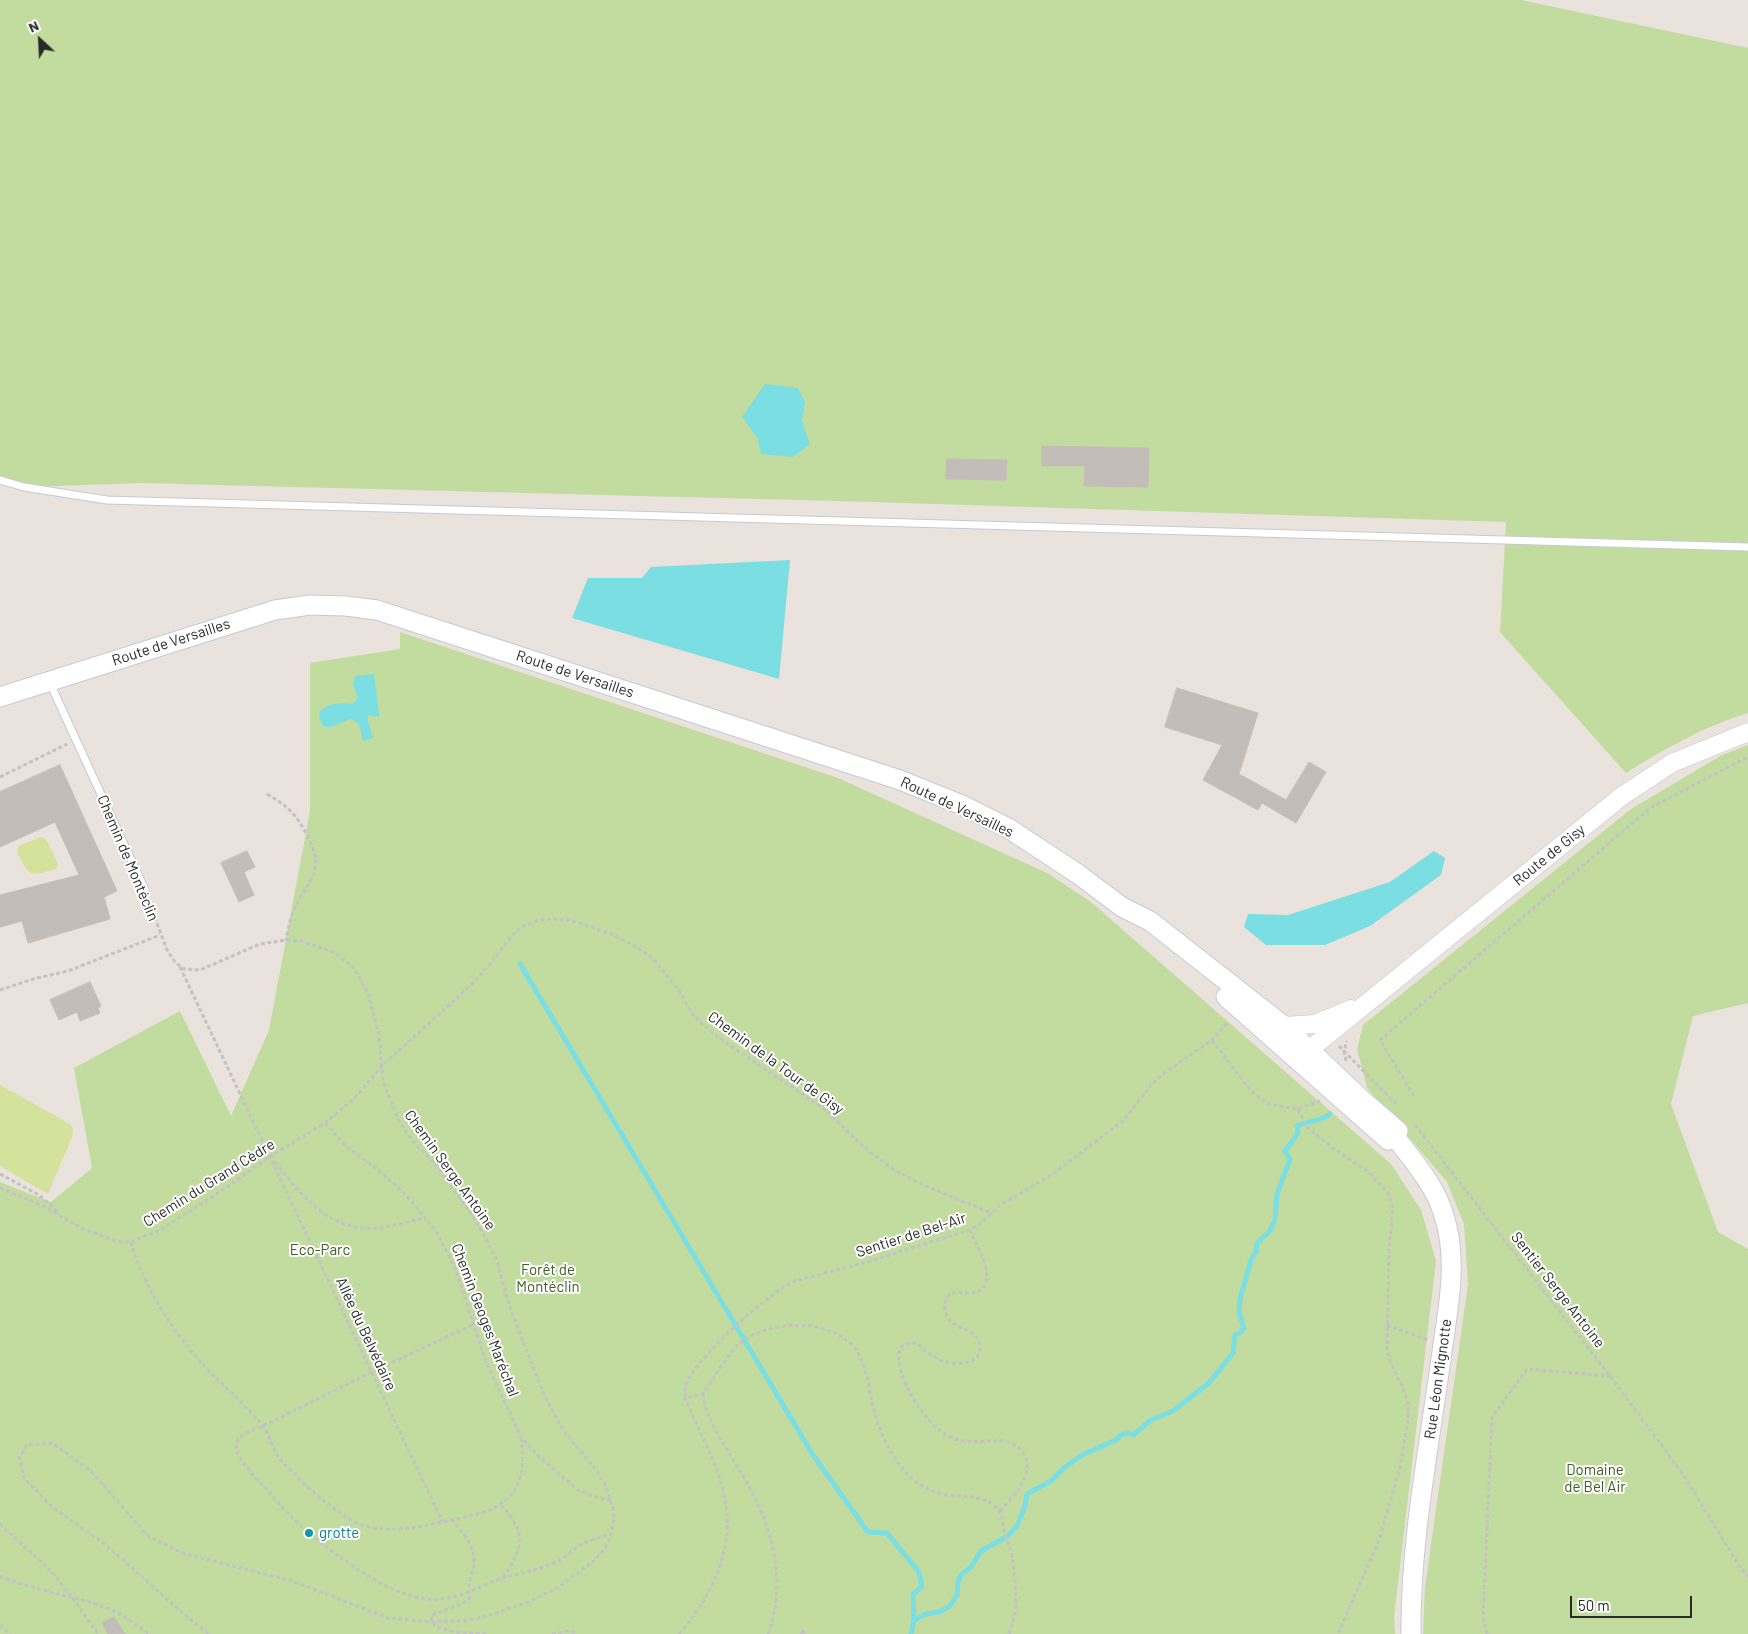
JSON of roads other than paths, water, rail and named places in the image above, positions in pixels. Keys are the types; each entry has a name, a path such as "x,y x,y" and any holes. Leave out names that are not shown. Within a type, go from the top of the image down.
{"main road":[{"name":"Route de Versailles","path":"0,697 275,610 310,605 346,606 377,610 900,780 962,805 1008,828 1072,869 1122,907 1150,921 1284,1026 1304,1054"},
{"name":"Route de Versailles","path":"1122,907 1138,927 1240,1008 1304,1054"},
{"name":"Rue Léon Mignotte","path":"1304,1054 1388,1140 1396,1138 1419,1168 1438,1198 1446,1220 1451,1250 1450,1298 1415,1546 1411,1634"}],"street":[{"name":"Route de Gisy","path":"1304,1054 1622,796 1672,764 1748,732"},
{"name":"Route de Gisy","path":"1284,1026 1315,1024 1366,1003"}],"lane":[{"path":"0,480 24,487 107,500 1748,546"},
{"name":"Chemin de Montéclin","path":"49,681 145,890"}],"water":[{"path":"765,384 798,388 805,402 802,421 810,444 793,457 761,454 757,437 742,417"},
{"path":"790,560 779,679 572,618 588,578 642,578 651,567"},
{"path":"374,674 379,717 368,715 373,738 363,741 359,724 351,719 330,727 324,727 320,720 319,712 335,704 353,704 358,698 353,686 355,676"},
{"path":"1434,851 1445,858 1441,875 1370,926 1325,945 1266,945 1244,927 1248,914 1288,915 1390,882"}],"waterway":[{"path":"520,964 813,1455 868,1532 887,1533 919,1572 922,1587 913,1594 914,1620"},
{"path":"911,1634 914,1620 926,1614 939,1612 950,1606 957,1595 958,1582 961,1575 971,1567 981,1551 1008,1536 1017,1526 1025,1506 1027,1494 1051,1481 1064,1468 1082,1455 1116,1440 1121,1435 1127,1433 1133,1435 1151,1420 1173,1411 1209,1383 1233,1353 1235,1335 1244,1328 1239,1313 1240,1299 1251,1260 1256,1252 1257,1243 1269,1232 1275,1220 1277,1194 1290,1159 1285,1151 1298,1133 1297,1126 1330,1114"}],"place":[{"name":"grotte","path":"309,1533"}],"park label":[{"name":"Eco-Parc","path":"320,1250"},
{"name":"Forêt de Montéclin","path":"548,1278"},
{"name":"Domaine de Bel Air","path":"1595,1478"}]}
